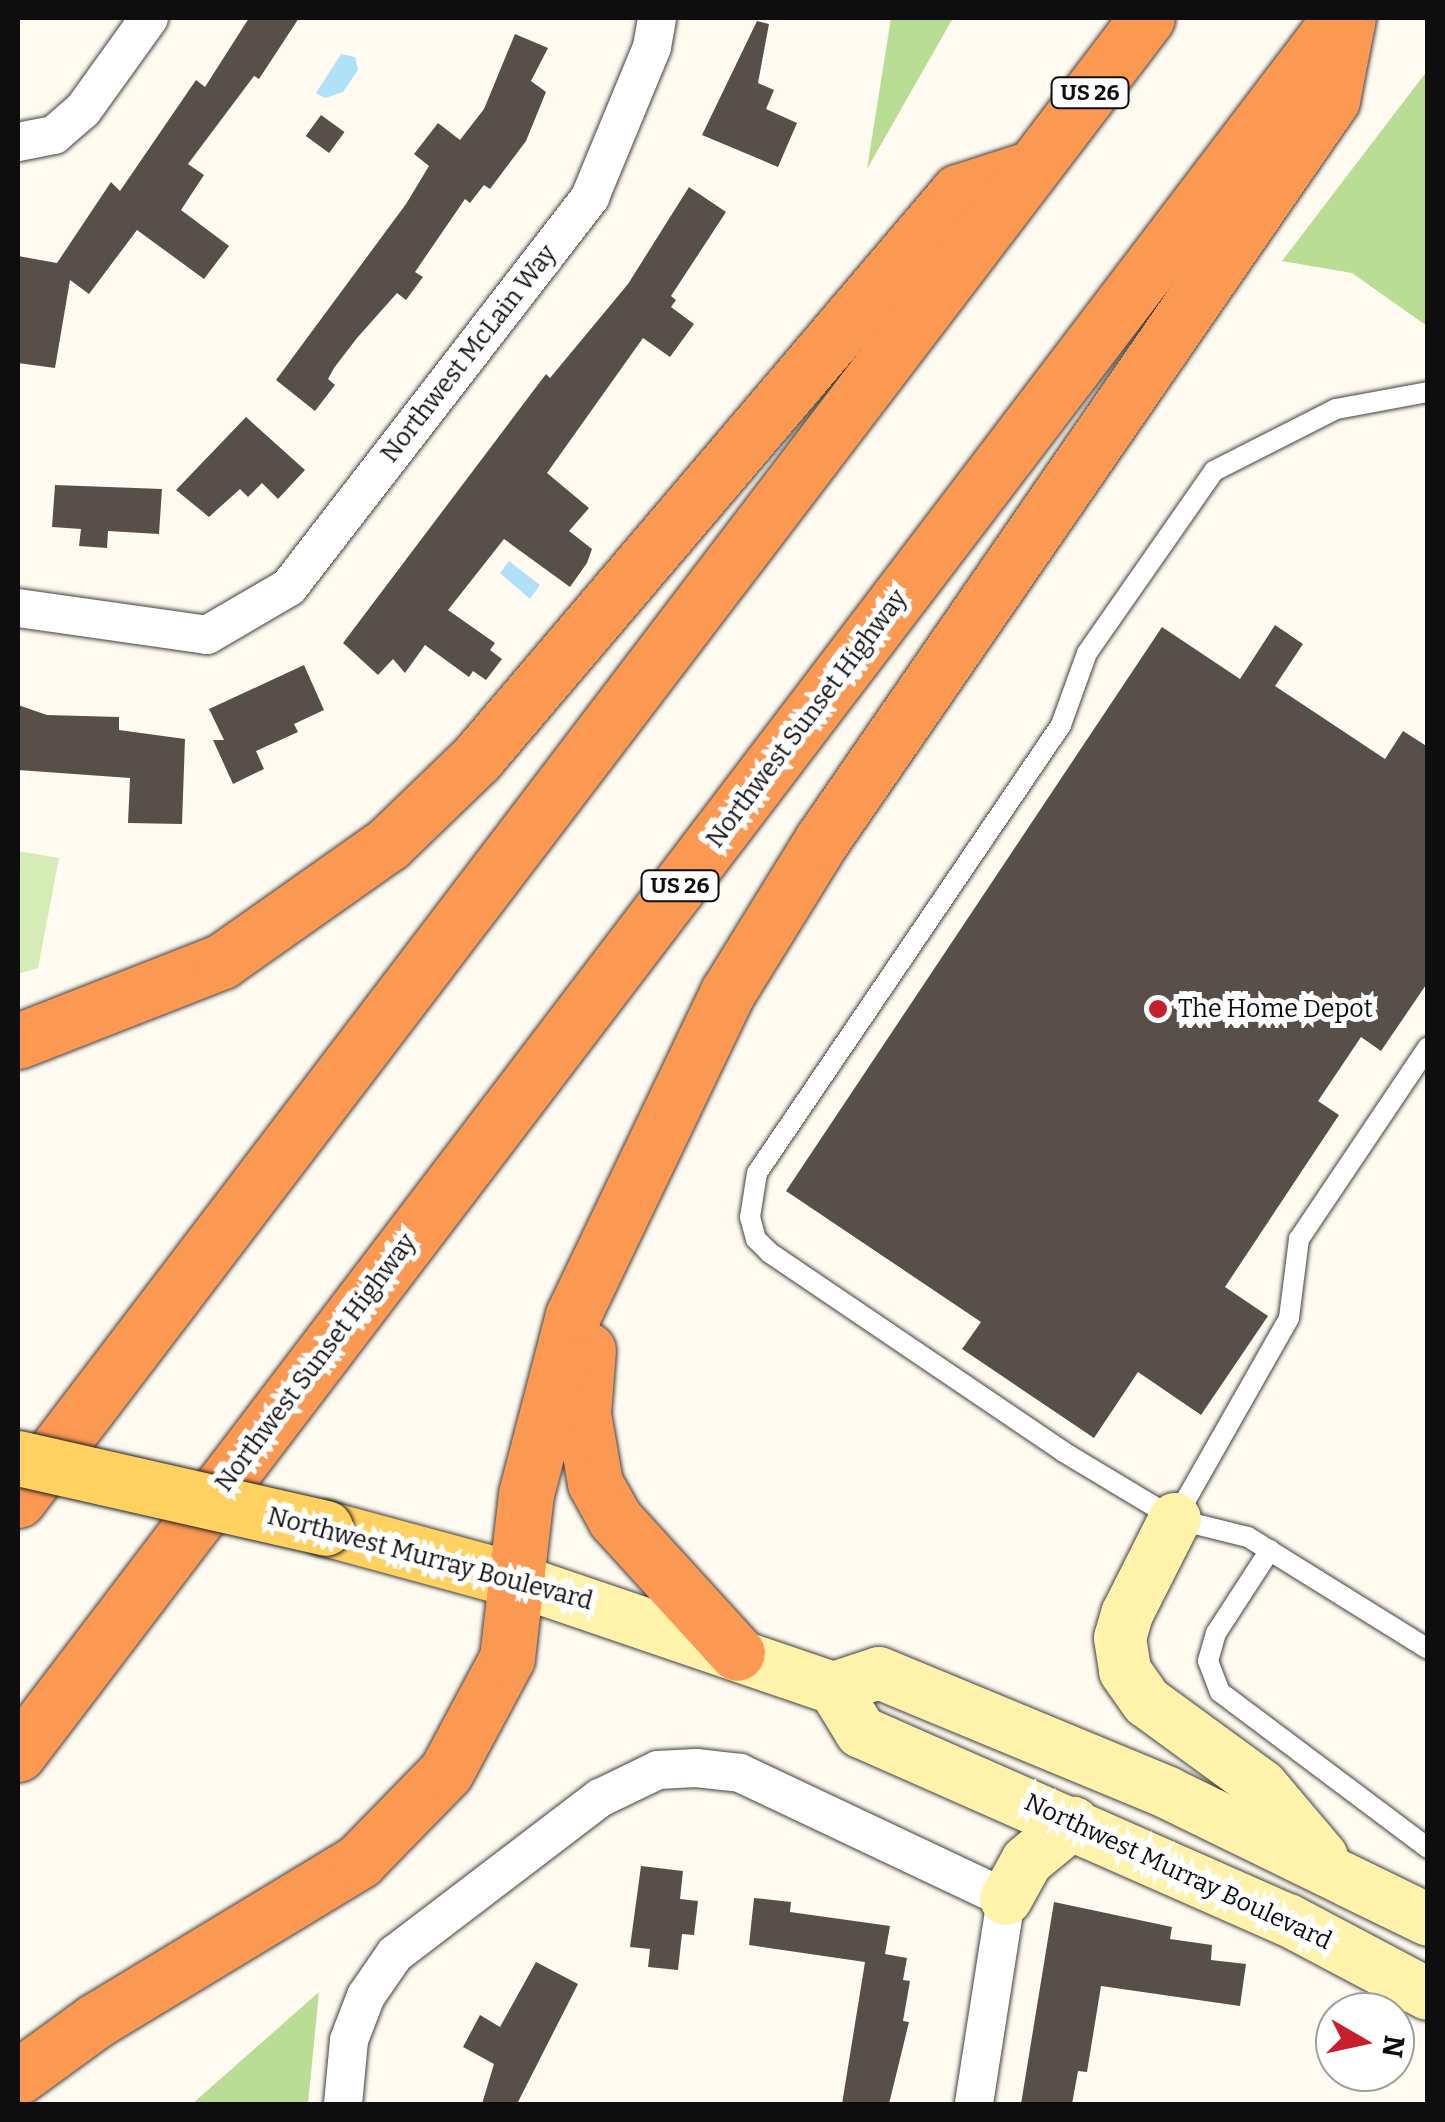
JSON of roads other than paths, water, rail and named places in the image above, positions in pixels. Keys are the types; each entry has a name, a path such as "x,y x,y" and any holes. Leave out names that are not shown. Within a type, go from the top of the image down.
{"highway":[{"name":"US 26","path":"18,1500 1147,18"},
{"name":"Northwest Sunset Highway","path":"18,1754 1340,18"},
{"path":"18,2076 95,2021 359,1861 446,1772 507,1658 526,1494 573,1315 602,1265 667,1110 728,992 822,840 1332,100 1348,18"},
{"path":"18,1041 222,961 388,844 477,758 958,192 1032,168"},
{"path":"602,1265 586,1368 587,1461 616,1518 737,1653"}],"main road":[{"name":"Northwest Murray Boulevard","path":"18,1458 325,1528 516,1580 834,1688 862,1732 1074,1822 1288,1920 1428,1994"},
{"path":"1175,1519 1120,1638 1125,1671 1147,1702 1262,1786 1332,1869"},
{"path":"834,1688 880,1673 1332,1869 1428,1920"},
{"path":"1006,1899 1026,1861 1074,1822"}],"street":[{"path":"18,142 54,135 83,110 150,18"},
{"name":"Northwest McLain Way","path":"18,608 207,636 289,587 590,198 652,47 657,18"},
{"path":"343,2104 349,2040 366,1996 394,1954 600,1798 658,1770 740,1773 1006,1899 974,2104"}],"lane":[{"path":"1428,392 1336,409 1214,470 1087,653 1061,725 757,1173 752,1191 756,1238 770,1254 1062,1452 1175,1519 1248,1537 1428,1649"},
{"path":"1175,1519 1289,1318 1299,1240 1428,1047"},
{"path":"1270,1550 1216,1633 1208,1662 1220,1692 1428,1848"}],"water":[{"path":"341,54 355,57 358,70 343,92 325,98 316,93"},
{"path":"509,561 540,585 530,599 500,573"}],"place":[{"name":"The Home Depot","path":"1158,1009"}]}
